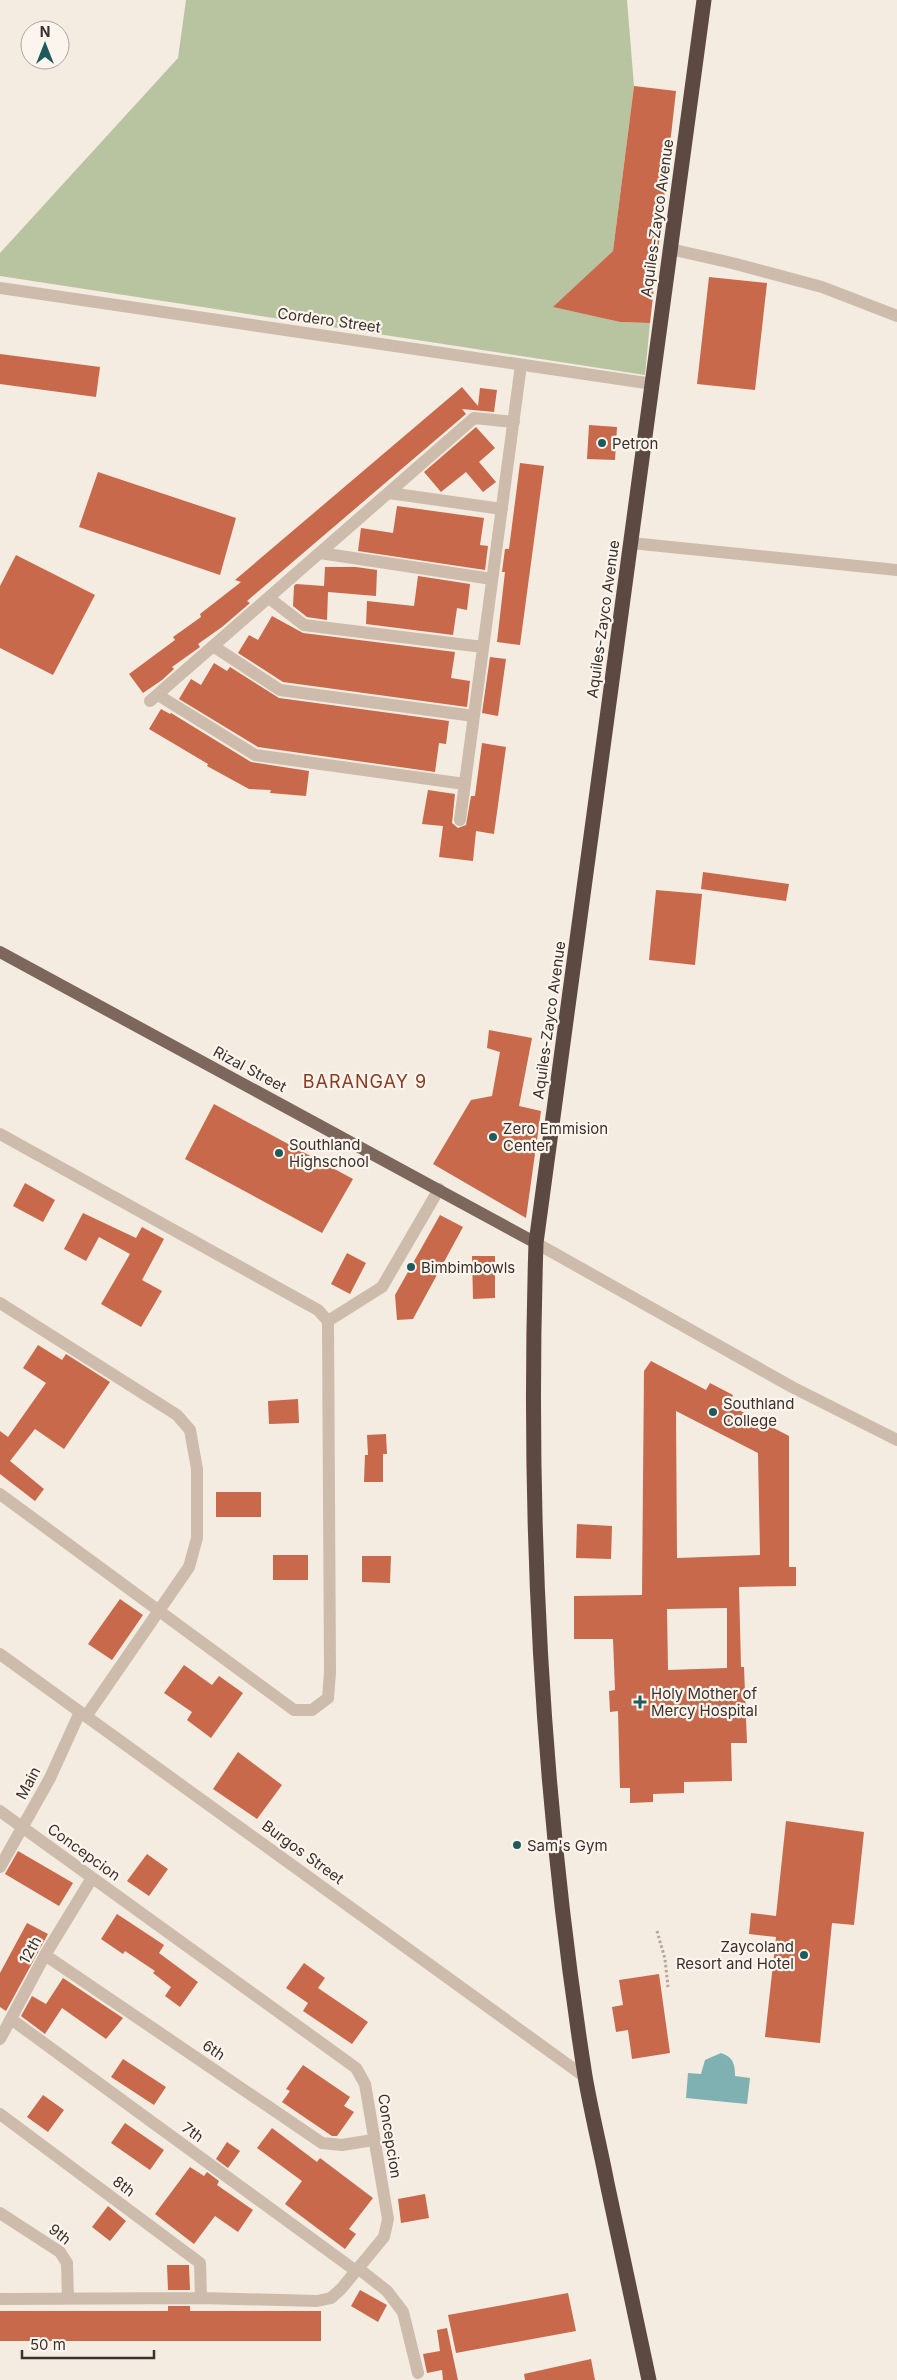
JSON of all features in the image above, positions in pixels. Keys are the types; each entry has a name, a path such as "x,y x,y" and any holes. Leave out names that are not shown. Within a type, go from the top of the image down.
{"highway":[{"name":"Aquiles-Zayco Avenue","path":"649,2380 585,2077 568,1947 545,1734 535,1558 536,1243 704,0"}],"main road":[{"name":"Rizal Street","path":"0,952 536,1243"}],"street":[{"path":"670,249 822,287 897,316"},
{"name":"Cordero Street","path":"0,288 652,384"},
{"path":"460,820 521,365"},
{"path":"465,784 255,755 154,698 474,418 514,422"},
{"path":"389,493 502,510"},
{"path":"630,543 897,570"},
{"path":"320,553 492,579"},
{"path":"269,598 304,625 483,647"},
{"path":"214,646 280,690 474,716"},
{"path":"0,1134 318,1310 328,1321 330,1672 328,1698 312,1710 294,1710 0,1494"},
{"path":"328,1321 382,1287 439,1190"},
{"path":"536,1243 792,1388 897,1440"},
{"name":"Main","path":"0,1303 177,1416 190,1430 197,1469 197,1538 189,1567 83,1713 50,1778 0,1867"},
{"name":"Burgos Street","path":"0,1654 585,2077"},
{"name":"Concepcion","path":"0,1811 356,2068 365,2084 373,2140 388,2219 384,2237 331,2298 316,2301 201,2298 0,2300"},
{"name":"12th","path":"0,2039 45,1955 92,1878"},
{"name":"6th","path":"45,1955 322,2143 342,2145 373,2140"},
{"name":"7th","path":"11,2019 386,2291 403,2312 418,2374"},
{"name":"8th","path":"0,2114 200,2263 201,2298"},
{"name":"9th","path":"0,2213 60,2252 67,2263 68,2299"}],"path":[{"path":"657,1931 665,1959 668,1987"}],"green space":[{"path":"186,0 627,0 634,86 613,251 554,307 620,322 650,323 645,375 0,276 0,253 178,58"}],"water":[{"path":"721,2053 732,2062 735,2076 750,2078 747,2104 686,2098 688,2073 701,2074 705,2060"}],"building":[{"path":"634,86 676,91 650,323 620,322 553,307 613,251"},
{"path":"709,277 767,283 755,390 697,384"},
{"path":"0,354 100,367 96,397 0,384"},
{"path":"462,387 478,406 480,388 497,390 494,412 462,409 466,414 247,601 250,603 222,627 198,644 200,647 172,667 174,669 162,680 143,693 129,674 175,640 173,637 201,617 200,614 241,582 235,580"},
{"name":"Petron","path":"589,425 617,427 615,460 587,459"},
{"path":"476,427 495,448 479,462 496,482 483,492 466,472 441,492 424,472"},
{"path":"520,463 544,466 520,645 497,642 505,572 502,572 505,549 509,549"},
{"path":"98,472 236,518 220,575 79,527"},
{"path":"397,506 484,518 480,545 488,546 485,570 358,551 361,528 393,533"},
{"path":"16,555 95,595 53,675 0,648 0,586"},
{"path":"325,567 356,567 377,570 376,596 328,592 327,620 307,617 293,606 294,586 296,584 324,586"},
{"path":"418,576 470,584 467,610 457,608 453,635 366,624 367,601 414,606"},
{"path":"272,616 303,633 455,652 451,678 470,681 467,707 283,682 238,653 249,635 258,640"},
{"path":"490,657 506,659 498,716 482,713"},
{"path":"214,663 227,671 230,667 279,698 449,721 446,744 439,743 435,772 258,747 179,699 191,679 201,685"},
{"path":"161,709 171,713 251,762 309,771 306,796 270,793 271,790 249,789 207,766 208,764 149,729"},
{"path":"482,743 506,747 494,834 476,831 473,861 439,857 443,826 422,824 428,790 455,794 452,823 458,828 466,825 471,796 475,796"},
{"path":"703,872 789,884 786,901 701,889"},
{"path":"656,890 702,894 695,965 649,960"},
{"name":"Zero Emmision Center","path":"489,1030 532,1038 519,1106 541,1111 526,1218 433,1164 471,1100 492,1096 500,1052 487,1048"},
{"path":"214,1104 353,1179 322,1233 185,1159"},
{"path":"25,1183 55,1200 43,1222 13,1206"},
{"path":"83,1213 136,1238 142,1227 164,1239 142,1280 162,1291 141,1327 101,1304 130,1254 99,1237 86,1261 64,1249"},
{"path":"440,1215 463,1227 413,1319 397,1320 395,1295"},
{"path":"347,1253 366,1263 350,1294 331,1284"},
{"path":"472,1256 495,1256 495,1298 473,1299"},
{"path":"38,1345 62,1360 66,1354 110,1382 64,1449 35,1429 10,1461 44,1489 35,1501 0,1474 0,1431 8,1437 46,1383 23,1368"},
{"path":"651,1361 706,1390 710,1383 733,1395 729,1405 789,1436 789,1567 796,1567 796,1586 739,1587 741,1667 744,1667 747,1743 731,1743 732,1781 684,1782 684,1793 653,1794 653,1802 630,1803 630,1788 620,1788 618,1711 610,1712 609,1691 615,1690 613,1639 574,1639 574,1596 642,1595 644,1371","holes":["676,1411 758,1453 760,1555 677,1558","727,1608 727,1668 668,1670 667,1609"]},
{"path":"298,1399 299,1423 269,1424 268,1401"},
{"path":"386,1434 387,1454 383,1454 383,1482 364,1482 365,1455 368,1455 367,1435"},
{"path":"216,1492 261,1492 261,1517 216,1517"},
{"path":"577,1524 612,1526 611,1559 576,1558"},
{"path":"273,1555 308,1555 308,1580 273,1580"},
{"path":"362,1556 391,1556 390,1583 362,1582"},
{"path":"120,1599 143,1615 112,1660 88,1644"},
{"path":"184,1665 212,1685 219,1676 243,1693 211,1738 187,1720 192,1712 164,1693"},
{"path":"238,1752 282,1785 257,1819 213,1789"},
{"path":"786,1821 864,1832 854,1925 832,1923 820,2043 765,2037 776,1937 749,1934 751,1913 776,1916"},
{"path":"18,1851 73,1883 59,1906 5,1874"},
{"path":"147,1854 168,1869 149,1896 127,1881"},
{"path":"117,1914 164,1945 159,1953 198,1982 180,2007 165,1996 171,1987 153,1973 155,1971 125,1951 123,1954 101,1939"},
{"path":"27,1923 48,1934 6,2011 0,2007 0,1973"},
{"path":"304,1963 325,1978 318,1988 368,2022 352,2044 303,2011 308,2003 286,1988"},
{"path":"659,1974 670,2053 632,2059 628,2030 616,2032 612,2007 623,2005 619,1980"},
{"path":"63,1978 123,2018 106,2039 62,2008 45,2034 21,2016 32,1996 46,2004"},
{"path":"123,2059 166,2087 154,2105 111,2077"},
{"path":"303,2065 350,2097 344,2106 354,2112 337,2136 332,2136 282,2102 290,2091 286,2089"},
{"path":"43,2095 64,2110 48,2132 27,2117"},
{"path":"125,2123 164,2150 150,2170 111,2143"},
{"path":"272,2128 317,2162 320,2158 373,2198 349,2229 356,2234 345,2249 285,2204 302,2181 257,2148"},
{"path":"227,2142 240,2151 228,2168 216,2159"},
{"path":"190,2167 204,2176 207,2172 219,2181 217,2185 253,2210 238,2232 215,2216 194,2244 155,2214"},
{"path":"425,2194 429,2218 401,2223 398,2199"},
{"path":"108,2206 126,2221 110,2241 92,2227"},
{"path":"167,2265 189,2265 190,2290 168,2290"},
{"path":"360,2290 387,2305 378,2322 351,2306"},
{"path":"568,2293 576,2331 456,2353 448,2315"},
{"path":"168,2306 190,2306 190,2311 321,2311 321,2341 0,2341 0,2311 168,2311"},
{"path":"447,2328 458,2380 443,2380 442,2370 427,2373 423,2354 440,2351 437,2330"},
{"path":"591,2359 595,2380 525,2380 524,2374"}],"place":[{"name":"Petron","path":"602,443"},
{"name":"Zero Emmision Center","path":"493,1137"},
{"name":"Southland Highschool","path":"279,1153"},
{"name":"Bimbimbowls","path":"411,1267"},
{"name":"Southland College","path":"713,1412"},
{"name":"Holy Mother of Mercy Hospital","path":"640,1702"},
{"name":"Sam's Gym","path":"517,1845"},
{"name":"Zaycoland Resort and Hotel","path":"804,1955"}],"district":[{"name":"BARANGAY 9","path":"365,1081"}]}
